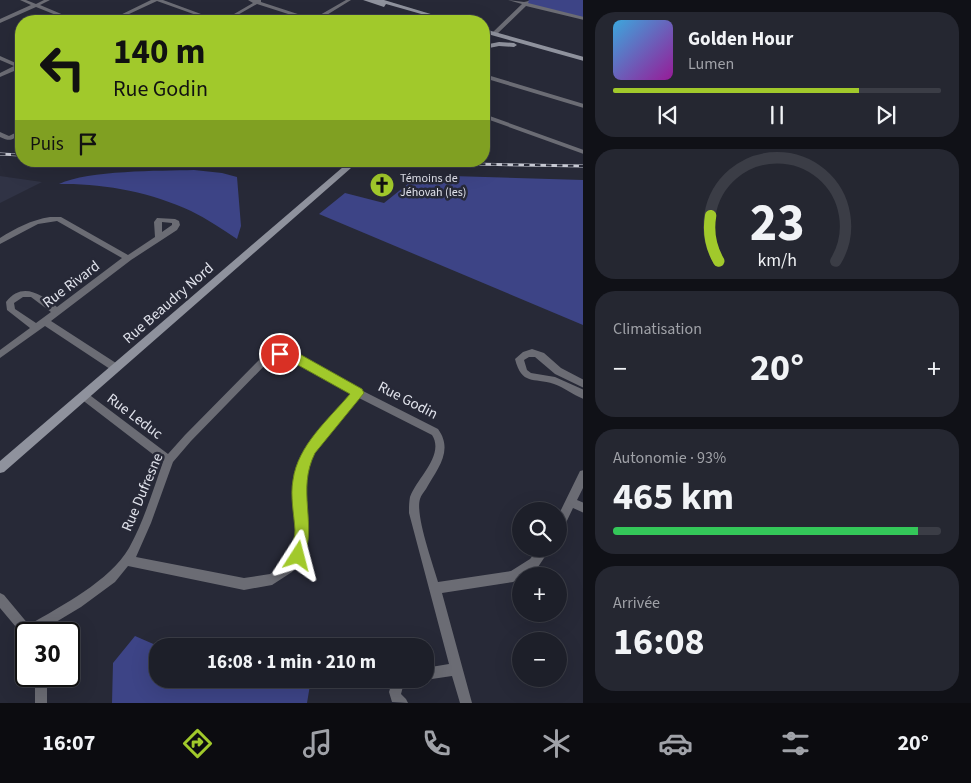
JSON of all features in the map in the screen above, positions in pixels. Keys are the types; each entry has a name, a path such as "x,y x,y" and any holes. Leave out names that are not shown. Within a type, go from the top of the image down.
{"main road":[{"path":"366,0 417,15"},
{"path":"378,0 430,15"},
{"path":"490,35 522,46 583,61"},
{"path":"490,35 583,61"},
{"path":"490,45 522,46"},
{"name":"Rue Beaudry Nord","path":"0,468 348,167"}],"street":[{"path":"22,0 59,15"},
{"path":"0,21 48,0"},
{"path":"124,15 156,0 200,15"},
{"path":"250,0 297,15"},
{"path":"324,15 349,0"},
{"path":"510,0 527,2 583,20"},
{"path":"234,15 258,1"},
{"path":"490,34 527,2"},
{"path":"0,58 15,64"},
{"path":"0,75 15,68"},
{"path":"490,78 583,106"},
{"path":"490,118 583,152"},
{"path":"0,134 9,139 15,136"},
{"path":"0,241 45,218 58,219 128,258"},
{"name":"Rue Rivard","path":"0,355 128,258 159,237"},
{"path":"36,328 11,310 10,302 14,298 23,293 36,295 57,312"},
{"path":"44,322 116,368"},
{"path":"583,384 557,371 546,358 540,355 531,353 519,359 524,373 532,378 553,380 583,394"},
{"name":"Rue Godin","path":"276,355 292,355 358,393 435,432 440,438 441,448 439,456 413,503 414,513 466,703"},
{"name":"Rue Dufresne","path":"45,622 111,578 132,553 146,523 169,460 266,358 276,355"},
{"path":"126,560 244,584 272,579 288,568 298,556 302,537 299,481 304,463 310,449 358,393"},
{"name":"Rue Leduc","path":"84,396 169,460"},
{"path":"567,511 583,476"},
{"path":"572,502 583,508"},
{"path":"435,588 513,576 534,563 539,557"},
{"path":"0,599 19,622"},
{"path":"434,673 456,669"},
{"path":"41,703 42,687"},
{"path":"396,688 394,692 396,699 402,703"}],"shaded area":[{"path":"529,0 583,0 583,19 525,4"},
{"path":"194,170 222,173 237,177 241,226 237,239 197,214 160,199 109,187 59,184 72,179 106,174"},
{"path":"419,175 583,180 583,325 319,214 345,193 384,203"},
{"path":"0,176 42,182 0,203"},
{"path":"135,636 149,642 149,688 310,688 307,703 112,703 113,663"}],"railway":[{"path":"0,154 15,155"},
{"path":"490,164 583,166"}],"place":[{"name":"Témoins de Jéhovah (les)","path":"382,185"}],"route":[{"path":"280,354 292,355 358,393 310,449 304,463 299,481 302,537 298,556"}]}
